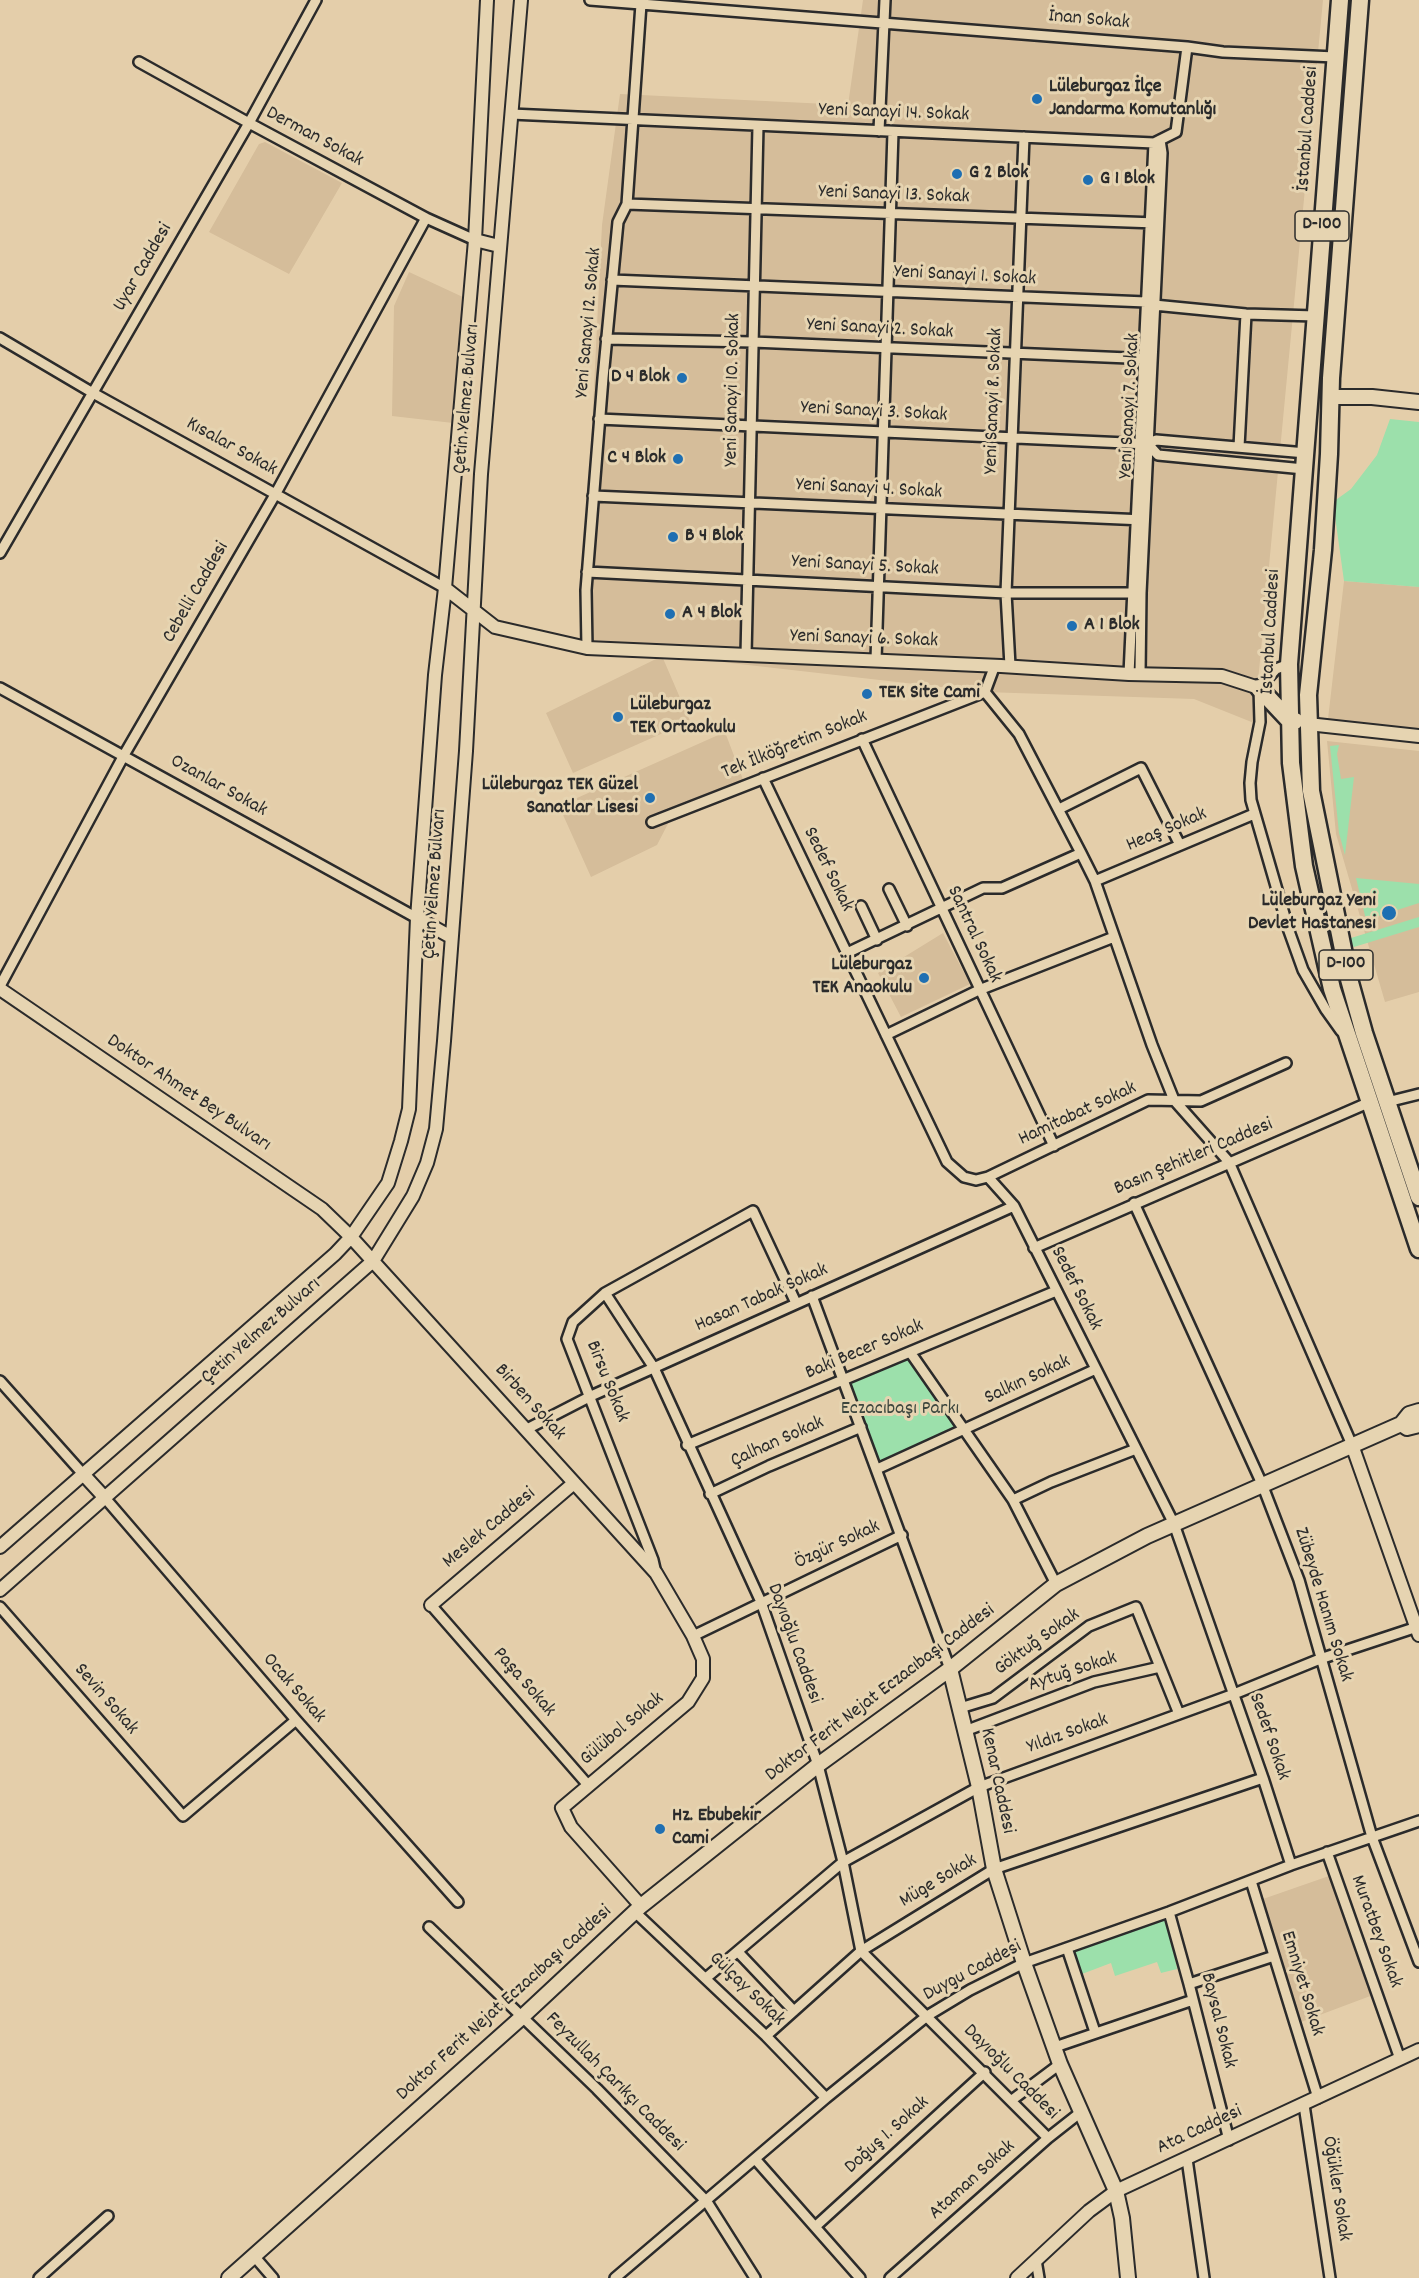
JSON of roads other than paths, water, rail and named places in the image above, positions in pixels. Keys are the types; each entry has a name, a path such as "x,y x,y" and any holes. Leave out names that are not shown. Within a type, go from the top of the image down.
{"highway":[{"name":"İstanbul Caddesi","path":"1340,0 1289,664 1291,763 1304,866 1332,989 1419,1250"},
{"name":"İstanbul Caddesi","path":"1360,0 1330,397 1323,550 1308,695 1311,791 1342,947 1364,1033 1419,1197"},
{"path":"1305,461 1329,454"},
{"path":"1305,461 1328,471"},
{"path":"1259,688 1289,720 1308,724"}],"main road":[{"path":"1330,397 1372,397 1419,402"},
{"name":"Doktor Ferit Nejat Eczacıbaşı Caddesi","path":"229,2278 522,2018 638,1909 818,1765 950,1669 1056,1584 1174,1524 1401,1424 1409,1414 1419,1411"},
{"name":"Doktor Ferit Nejat Eczacıbaşı Caddesi","path":"1401,1424 1407,1428 1419,1425"},
{"name":"Kenar Caddesi","path":"950,1669 979,1787 994,1869 1060,2064 1116,2191 1122,2218 1128,2278"}],"street":[{"name":"Uyar Caddesi","path":"0,553 249,123 316,0"},
{"name":"Çetin Yelmez Bulvarı","path":"0,1547 293,1292 351,1237 388,1183 409,1109 417,918 435,675 445,588 475,240 487,0"},
{"name":"Çetin Yelmez Bulvarı","path":"0,1590 373,1261 413,1196 427,1163 436,1129 465,751 472,611 499,246 521,0"},
{"name":"İnan Sokak","path":"590,0 1187,47 1223,52 1335,57"},
{"path":"879,131 885,0"},
{"name":"Yeni Sanayi 12. Sokak","path":"587,648 587,572 599,419 618,222 627,204 640,4"},
{"path":"1157,141 1176,132 1187,47"},
{"name":"Derman Sokak","path":"139,62 426,218 475,240"},
{"name":"Yeni Sanayi 14. Sokak","path":"511,114 893,132 1157,141"},
{"name":"Yeni Sanayi 10. Sokak","path":"746,655 758,126"},
{"path":"876,660 893,132"},
{"name":"Yeni Sanayi 8. Sokak","path":"1010,666 1006,593 1024,137"},
{"name":"Yeni Sanayi 7. Sokak","path":"1134,674 1157,141"},
{"name":"Yeni Sanayi 13. Sokak","path":"627,204 1154,224"},
{"name":"Cebelli Caddesi","path":"0,988 124,755 276,494 426,218"},
{"path":"475,240 499,246"},
{"name":"Yeni Sanayi 1. Sokak","path":"612,280 1150,304 1246,314 1316,316"},
{"path":"1239,447 1246,314"},
{"name":"Kısalar Sokak","path":"0,338 93,393 445,588"},
{"name":"Yeni Sanayi 2. Sokak","path":"606,339 753,342 1148,359"},
{"name":"Yeni Sanayi 3. Sokak","path":"599,419 1143,444 1156,440 1239,447 1305,461"},
{"name":"Yeni Sanayi 3. Sokak","path":"1143,444 1158,455 1305,461"},
{"name":"Yeni Sanayi 4. Sokak","path":"593,496 1140,520"},
{"name":"Yeni Sanayi 5. Sokak","path":"587,572 748,578 1006,593 1136,593"},
{"name":"Yeni Sanayi 6. Sokak","path":"445,588 495,627 587,648 995,665 1134,674 1222,676 1259,688"},
{"path":"1289,664 1276,669 1259,688 1260,722 1250,783 1254,814 1303,970 1326,1010 1350,1043"},
{"path":"995,665 985,692 1019,734 1095,882 1152,1045 1174,1100 1229,1162 1352,1445 1418,1631"},
{"name":"Ozanlar Sokak","path":"0,688 417,918"},
{"name":"Tek İlköğretim Sokak","path":"652,822 985,692"},
{"path":"1308,724 1419,736"},
{"name":"Santral Sokak","path":"862,739 1054,1146"},
{"path":"1059,809 1142,768 1180,845"},
{"name":"Sedef Sokak","path":"763,778 952,1168 970,1179 988,1177 1014,1206 1174,1524 1291,1865"},
{"name":"Heaş Sokak","path":"1095,882 1254,814"},
{"path":"847,954 983,888 1002,888 1081,853"},
{"path":"888,889 907,926"},
{"path":"861,906 877,940"},
{"path":"417,918 451,937"},
{"path":"886,1035 979,990 1114,937"},
{"name":"Doktor Ahmet Bey Bulvarı","path":"0,988 322,1209 373,1261"},
{"name":"Hamitabat Sokak","path":"988,1177 1148,1100 1201,1101 1286,1063"},
{"path":"1387,1102 1419,1094"},
{"name":"Basın Şehitleri Caddesi","path":"1034,1248 1370,1102"},
{"name":"Zübeyde Hanım Sokak","path":"1134,1203 1262,1484 1299,1580 1372,1837 1419,1962"},
{"name":"Hasan Tabak Sokak","path":"527,1429 591,1396 1014,1206"},
{"name":"Birsu Sokak","path":"703,1678 703,1659 693,1636 656,1573 591,1396 567,1339 573,1322 604,1293 753,1211 796,1303"},
{"name":"Birben Sokak","path":"373,1261 656,1573"},
{"name":"Baki Becer Sokak","path":"687,1445 1056,1291"},
{"name":"Dayıoğlu Caddesi","path":"604,1293 654,1368 687,1445 761,1602 818,1765 843,1862 861,1951 985,2072 1048,2138"},
{"name":"Kenar Caddesi","path":"812,1296 950,1669"},
{"path":"910,1352 1013,1500 1056,1584"},
{"name":"Salkın Sokak","path":"877,1469 1096,1369"},
{"path":"0,1382 105,1498"},
{"name":"Çalhan Sokak","path":"710,1494 861,1427"},
{"path":"1013,1500 1051,1482 1136,1449"},
{"name":"Meslek Caddesi","path":"431,1605 574,1483"},
{"name":"Ocak Sokak","path":"105,1498 296,1720 458,1902"},
{"name":"Özgür Sokak","path":"693,1636 902,1536"},
{"name":"Paşa Sokak","path":"431,1605 588,1785"},
{"name":"Sevin Sokak","path":"0,1607 183,1816 296,1720"},
{"name":"Göktuğ Sokak","path":"960,1708 993,1698 1089,1626 1136,1607 1160,1667"},
{"name":"Yıldız Sokak","path":"706,1978 843,1862 979,1787 1234,1694 1320,1659 1418,1631"},
{"path":"1160,1667 1179,1714"},
{"name":"Aytuğ Sokak","path":"965,1731 1094,1682 1160,1667"},
{"name":"Gülübol Sokak","path":"562,1808 688,1702 703,1678"},
{"name":"Müge Sokak","path":"766,2036 861,1951 994,1869 1263,1778"},
{"name":"Gülçay Sokak","path":"562,1808 571,1827 638,1909 826,2098"},
{"name":"Duygu Caddesi","path":"615,2278 707,2202 826,2098 927,2016 970,1990 1024,1963 1327,1852 1419,1821"},
{"name":"Muratbey Sokak","path":"1327,1852 1400,2058"},
{"name":"Emniyet Sokak","path":"1251,1881 1318,2098"},
{"name":"Baysal Sokak","path":"1168,1912 1229,2140"},
{"name":"Feyzullah Çarıkçı Caddesi","path":"429,1928 597,2089 707,2202 755,2278"},
{"path":"1067,1948 1095,2032"},
{"path":"738,1952 794,2011"},
{"path":"1189,1984 1274,1956"},
{"path":"1055,2047 1193,2000"},
{"name":"Ata Caddesi","path":"1017,2278 1089,2211 1116,2191 1419,2050"},
{"path":"1012,2100 1060,2064"},
{"name":"Doğuş 1. Sokak","path":"816,2226 985,2072"},
{"name":"Öğükler Sokak","path":"1304,2104 1330,2278"},
{"name":"Ataman Sokak","path":"890,2278 1048,2138 1082,2112"},
{"path":"1187,2159 1204,2278"},
{"path":"756,2160 860,2278"},
{"path":"39,2278 108,2216"},
{"path":"254,2256 273,2278"},
{"path":"1036,2260 1039,2278"}],"place":[{"name":"Lüleburgaz İlçe Jandarma Komutanlığı","path":"1037,99"},
{"name":"G 2 Blok","path":"957,174"},
{"name":"G 1 Blok","path":"1088,180"},
{"name":"D 4 Blok","path":"682,378"},
{"name":"C 4 Blok","path":"678,459"},
{"name":"B 4 Blok","path":"673,537"},
{"name":"A 4 Blok","path":"670,614"},
{"name":"A 1 Blok","path":"1072,626"},
{"name":"TEK Site Cami","path":"867,694"},
{"name":"Lüleburgaz TEK Ortaokulu","path":"618,717"},
{"name":"Lüleburgaz TEK Güzel Sanatlar Lisesi","path":"650,798"},
{"name":"Lüleburgaz Yeni Devlet Hastanesi","path":"1389,913"},
{"name":"Lüleburgaz TEK Anaokulu","path":"924,978"},
{"name":"Hz. Ebubekir Cami","path":"660,1829"}],"park label":[{"name":"Eczacıbaşı Parkı","path":"900,1410"}]}
